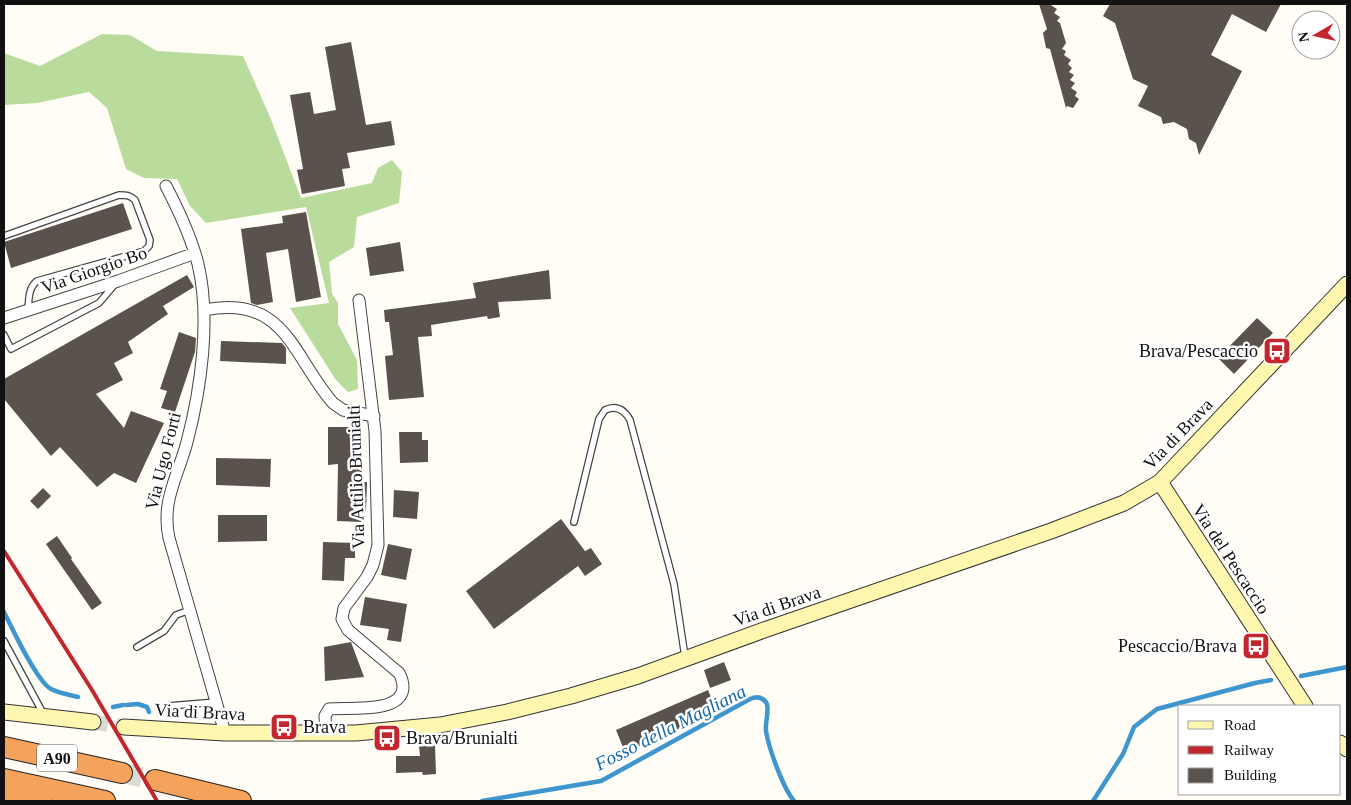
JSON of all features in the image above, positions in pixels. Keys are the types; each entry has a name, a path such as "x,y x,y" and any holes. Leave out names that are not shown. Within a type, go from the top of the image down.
{"highway":[{"name":"A90","path":"4,747 122,772"},
{"name":"A90","path":"4,779 105,801"},
{"path":"155,780 241,801"},
{"path":"4,795 78,801"}],"street":[{"name":"Via Ugo Forti","path":"166,186 189,233 201,280 204,310 201,362 190,427 184,454 172,487 166,517 169,538 225,733"},
{"name":"Via Giorgio Bo","path":"4,318 27,312 195,253"},
{"name":"Via di Brava","path":"124,726 225,733 326,734 408,729 483,717 586,692 638,676 1058,528 1124,502 1160,482 1347,284"},
{"name":"Via Attilio Brunialti","path":"326,734 325,716 329,710 392,704 400,697 403,690 399,673 348,630 344,626 342,619 344,608 367,577 378,552 374,416 359,300"},
{"path":"204,310 221,308 240,309 256,312 269,318 281,328 296,346 326,395 333,403 343,410 374,416"},
{"name":"Via del Pescaccio","path":"1160,482 1301,701"},
{"path":"4,712 93,722"}],"lane":[{"path":"4,236 119,195 126,195 131,196 135,200 150,240 149,246 144,251 37,281 33,284 30,291 27,312"},
{"path":"4,335 12,349 99,303 118,281"},
{"path":"574,522 599,419 605,410 614,407 620,408 630,420 674,584 685,659"},
{"path":"137,647 164,631 176,615 190,610"},
{"path":"4,641 44,717"},
{"path":"168,706 217,702"}],"green space":[{"path":"102,34 130,35 157,51 243,56 270,117 301,198 372,183 378,168 392,160 402,172 399,203 357,217 354,247 329,262 332,294 338,303 338,324 357,360 358,389 348,392 336,380 290,308 329,303 306,207 206,223 190,206 177,179 144,178 126,169 107,108 89,92 37,103 4,105 4,53 40,66"}],"building":[{"path":"1039,4 1049,4 1057,9 1054,13 1060,17 1057,21 1060,23 1066,43 1062,49 1066,51 1064,55 1071,60 1068,64 1072,68 1069,72 1074,75 1070,80 1075,83 1071,88 1077,92 1075,96 1079,99 1073,108 1067,106 1066,108 1050,49 1046,48 1043,33 1047,29"},
{"path":"1110,4 1281,4 1266,32 1232,14 1211,55 1242,71 1199,155 1196,143 1189,139 1187,129 1174,122 1163,124 1161,117 1138,106 1148,86 1133,79 1115,23 1103,16"},
{"path":"351,42 366,125 391,121 395,145 347,153 350,168 342,169 345,186 302,194 297,170 303,169 290,95 310,92 314,114 336,110 325,47"},
{"path":"123,203 132,229 11,268 4,242"},
{"path":"306,212 321,297 296,302 288,249 266,253 273,302 257,305 251,303 241,229 283,223 282,216"},
{"path":"400,242 404,271 370,276 366,248"},
{"path":"549,270 551,299 498,302 500,317 488,319 487,316 431,325 432,336 418,337 424,397 389,400 385,356 393,355 389,322 385,322 384,310 476,298 473,283"},
{"path":"187,275 194,287 163,306 168,314 128,342 133,353 114,363 123,380 96,394 124,428 131,411 164,423 136,483 114,473 97,487 60,447 51,456 4,399 4,379"},
{"path":"1257,318 1273,333 1234,374 1218,358"},
{"path":"179,332 196,338 195,352 175,412 161,408 167,391 160,389"},
{"path":"221,341 282,343 286,348 286,364 220,361"},
{"path":"328,427 361,427 362,482 367,482 366,511 361,511 361,522 337,521 338,464 328,465"},
{"path":"399,432 422,432 422,440 428,440 428,462 400,463"},
{"path":"216,458 271,459 270,487 216,485"},
{"path":"43,488 51,496 38,509 30,501"},
{"path":"394,490 419,492 417,519 393,517"},
{"path":"218,515 267,515 267,541 218,542"},
{"path":"561,519 585,551 591,548 602,564 585,576 578,566 494,629 466,591"},
{"path":"57,536 102,603 92,610 46,544"},
{"path":"323,542 355,543 355,558 345,558 344,581 322,580"},
{"path":"388,544 412,549 406,580 381,575"},
{"path":"365,597 407,604 401,642 387,640 389,629 360,625"},
{"path":"351,642 364,677 325,681 324,647"},
{"path":"724,662 731,680 710,688 704,670"},
{"path":"708,690 717,712 625,752 616,730"},
{"path":"435,745 436,774 423,775 422,772 396,773 396,756 420,756 419,746"}],"waterway":[{"path":"4,612 25,654 45,684 51,689 78,697"},
{"name":"Fosso della Magliana","path":"1301,676 1347,667"},
{"name":"Fosso della Magliana","path":"1093,801 1123,754 1134,727 1157,709 1271,680"},
{"name":"Fosso della Magliana","path":"482,801 601,781 750,699 757,697 764,700 767,704 766,731 770,748 781,778 794,801"},
{"path":"126,705 138,704 147,707 149,712"},
{"path":"113,707 123,705"}],"tunnel":[{"path":"93,722 124,727"},
{"path":"122,773 155,780"}],"railway":[{"path":"4,551 92,690 157,801"}],"place":[{"name":"Brava/Pescaccio","path":"1277,351"},
{"name":"Pescaccio/Brava","path":"1256,646"},
{"name":"Brava","path":"284,727"},
{"name":"Brava/Brunialti","path":"387,738"}]}
